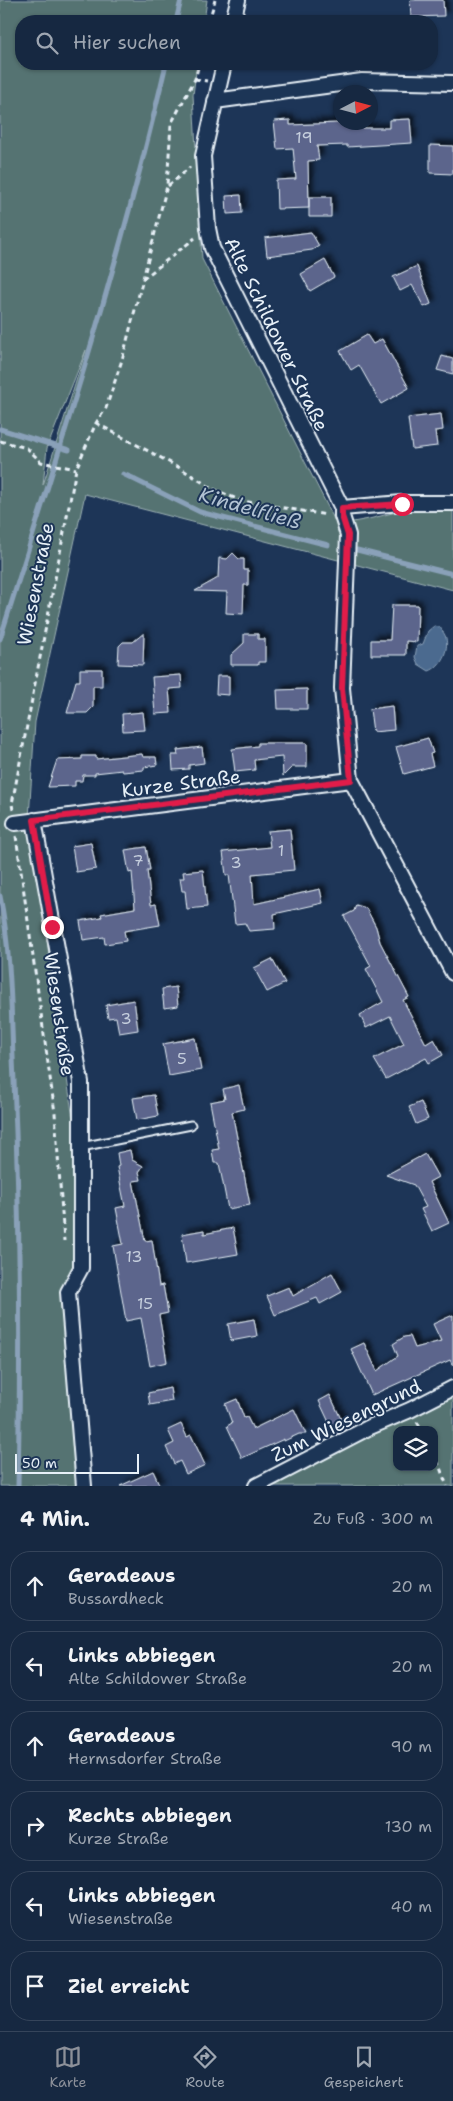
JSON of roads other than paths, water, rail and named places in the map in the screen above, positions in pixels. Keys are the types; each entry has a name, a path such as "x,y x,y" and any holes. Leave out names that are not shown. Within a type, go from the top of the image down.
{"street":[{"path":"234,15 238,0"},
{"name":"Alte Schildower Straße","path":"223,70 203,156 208,228 212,248 222,271 342,512 348,535 342,688 351,780"},
{"path":"215,101 362,82 453,83"},
{"path":"342,512 402,504 453,503"},
{"path":"351,780 453,973"},
{"name":"Kurze Straße","path":"15,823 351,780"},
{"name":"Wiesenstraße","path":"34,820 81,1082 81,1268 68,1292 84,1486"},
{"name":"Zum Wiesengrund","path":"256,1486 370,1427 410,1410 453,1388"}],"lane":[{"path":"81,1147 191,1125"}],"water":[{"path":"434,626 440,627 447,643 443,658 437,666 429,671 418,664 415,657 417,646 423,644 428,631"}],"waterway":[{"path":"177,15 181,0"},
{"path":"0,639 110,281 165,70"},
{"name":"Kindelfließ","path":"0,429 69,450"},
{"name":"Kindelfließ","path":"133,478 123,474 200,512 328,545"},
{"name":"Kindelfließ","path":"357,550 453,574"},
{"path":"0,896 7,942 10,988 18,1183 20,1334 18,1486"}]}
